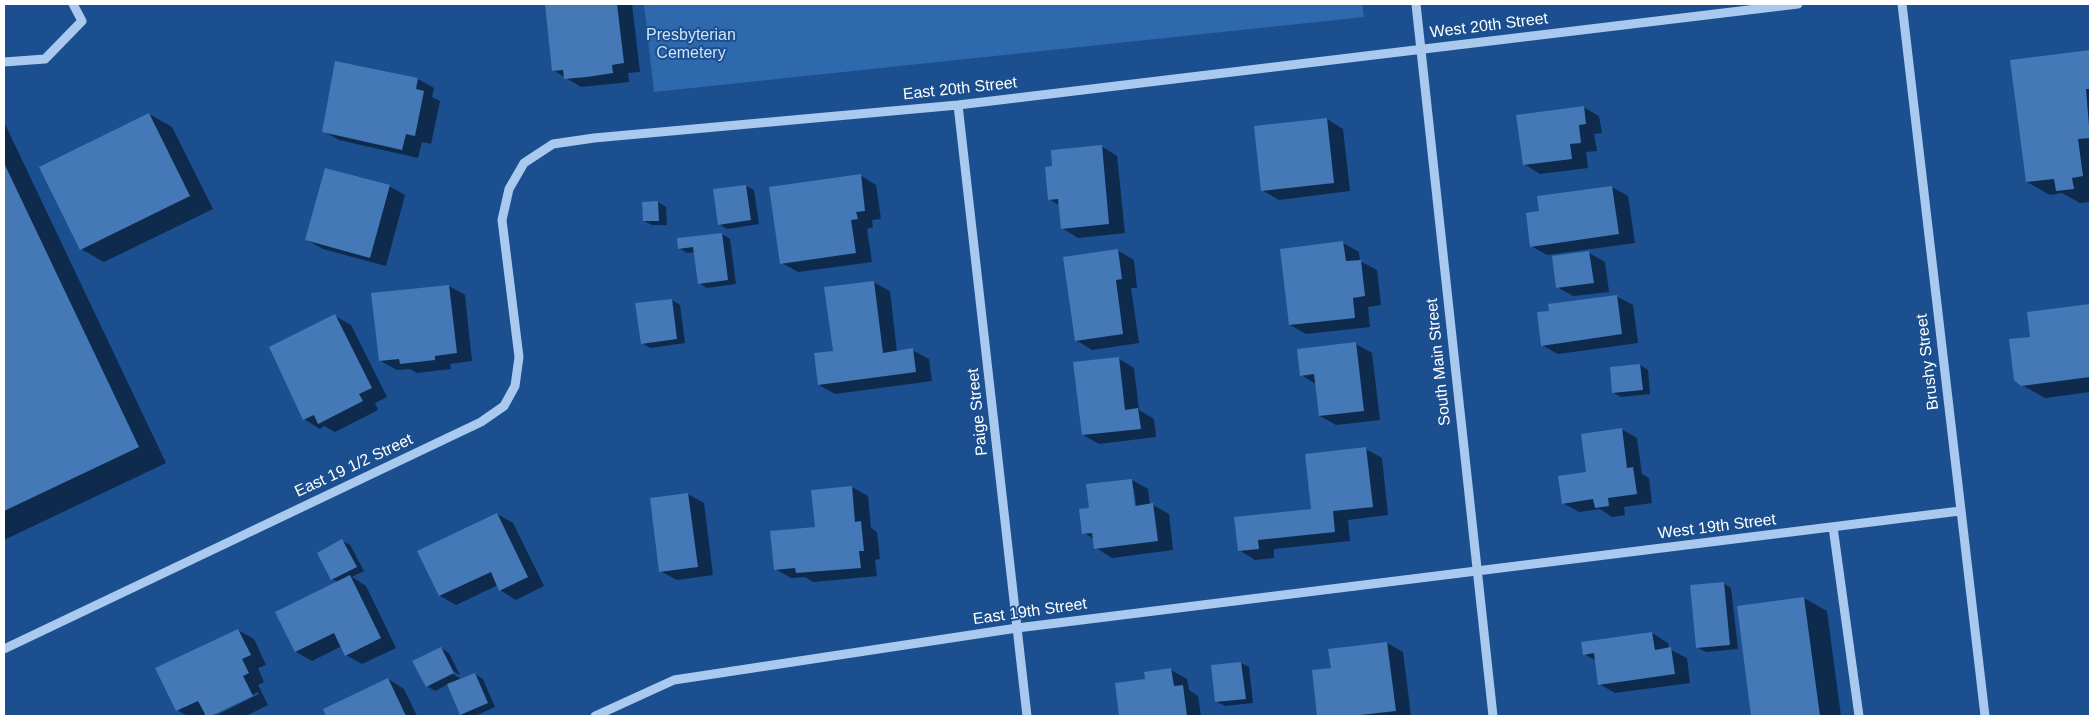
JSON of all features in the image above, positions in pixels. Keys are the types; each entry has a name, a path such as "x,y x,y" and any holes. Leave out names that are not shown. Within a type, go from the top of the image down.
{"street":[{"path":"4,62 45,59 82,21 73,4"},
{"name":"South Main Street","path":"1416,4 1493,716"},
{"name":"West 20th Street","path":"1421,49 1798,4"},
{"name":"Brushy Street","path":"1902,4 1985,716"},
{"name":"East 20th Street","path":"515,178 524,163 553,144 594,138 958,105 1421,49"},
{"name":"Paige Street","path":"958,105 1027,716"},
{"name":"East 19 1/2 Street","path":"4,649 481,422 504,406 516,386 519,357 502,220 508,189 515,178"},
{"name":"West 19th Street","path":"1477,572 1960,511"},
{"path":"1833,527 1859,716"},
{"name":"East 19th Street","path":"595,716 674,680 1018,628 1477,572"}],"green space":[{"name":"Presbyterian Cemetery","path":"644,4 1362,4 1364,17 654,92"}],"building":[{"path":"545,4 617,4 624,63 612,65 613,73 587,77 564,79 563,70 552,71"},
{"path":"2090,50 2090,89 2086,89 2090,138 2078,139 2083,176 2072,178 2074,189 2056,191 2054,179 2026,182 2010,60"},
{"path":"335,61 418,78 416,89 424,91 415,136 406,134 402,150 322,132"},
{"path":"1584,106 1586,124 1579,125 1581,143 1570,144 1572,159 1523,165 1516,115"},
{"path":"149,113 190,196 80,250 39,167"},
{"path":"1327,118 1334,183 1261,191 1254,126"},
{"path":"1102,145 1109,224 1061,229 1058,199 1048,200 1045,167 1052,166 1051,150"},
{"path":"4,163 139,447 4,511"},
{"path":"325,168 390,185 370,258 305,240"},
{"path":"861,174 865,211 856,212 858,219 851,220 856,253 780,264 769,187"},
{"path":"746,185 751,220 718,225 713,189"},
{"path":"1612,186 1619,234 1530,247 1526,213 1539,211 1537,196"},
{"path":"658,201 659,221 643,221 642,202"},
{"path":"722,233 728,280 698,284 693,247 678,249 677,238"},
{"path":"1343,241 1346,261 1361,260 1365,296 1353,298 1355,318 1289,325 1280,249"},
{"path":"1118,249 1122,279 1116,280 1123,334 1075,341 1063,257"},
{"path":"1589,251 1594,283 1556,288 1552,256"},
{"path":"874,281 883,353 913,348 916,372 818,385 814,353 833,351 824,287"},
{"path":"449,285 457,353 435,356 435,360 400,364 399,359 379,361 371,293"},
{"path":"1617,295 1622,334 1541,346 1537,312 1549,311 1548,304"},
{"path":"672,299 677,339 641,344 635,303"},
{"path":"2090,304 2090,377 2021,386 2014,380 2009,339 2030,337 2027,312"},
{"path":"335,314 372,388 359,394 363,401 318,424 314,415 303,420 269,347"},
{"path":"1356,342 1364,411 1319,416 1314,374 1300,376 1297,349"},
{"path":"1119,357 1125,410 1138,408 1141,429 1082,435 1073,362"},
{"path":"1640,364 1643,390 1612,393 1610,367"},
{"path":"1622,428 1627,468 1633,467 1637,494 1608,498 1609,506 1595,508 1593,499 1562,504 1558,476 1586,472 1581,434"},
{"path":"1366,447 1373,507 1333,511 1335,532 1258,540 1259,549 1238,551 1234,517 1311,509 1305,454"},
{"path":"1132,479 1135,506 1153,503 1158,541 1094,549 1092,533 1082,534 1079,509 1089,508 1086,484"},
{"path":"852,486 855,522 861,521 864,551 859,551 861,568 796,573 795,568 774,570 770,531 815,527 811,490"},
{"path":"688,493 698,567 659,572 650,498"},
{"path":"497,513 528,577 499,591 491,572 439,596 417,551"},
{"path":"342,539 357,567 331,580 317,553"},
{"path":"350,575 381,638 345,656 334,633 295,652 275,612"},
{"path":"1724,582 1730,645 1696,648 1690,585"},
{"path":"1804,597 1820,716 1751,716 1737,606"},
{"path":"238,629 251,655 242,659 249,673 243,676 253,696 211,716 206,716 198,701 176,711 155,668"},
{"path":"1652,632 1655,650 1671,647 1675,674 1598,685 1594,653 1583,655 1581,642"},
{"path":"1387,642 1396,711 1351,716 1317,716 1312,670 1331,668 1328,649"},
{"path":"441,647 454,673 426,687 412,661"},
{"path":"1241,662 1246,699 1215,702 1211,665"},
{"path":"1171,668 1174,686 1183,685 1187,716 1119,716 1115,683 1145,679 1144,672"},
{"path":"475,673 488,703 460,715 447,684"},
{"path":"388,678 406,716 326,716 323,709"}]}
